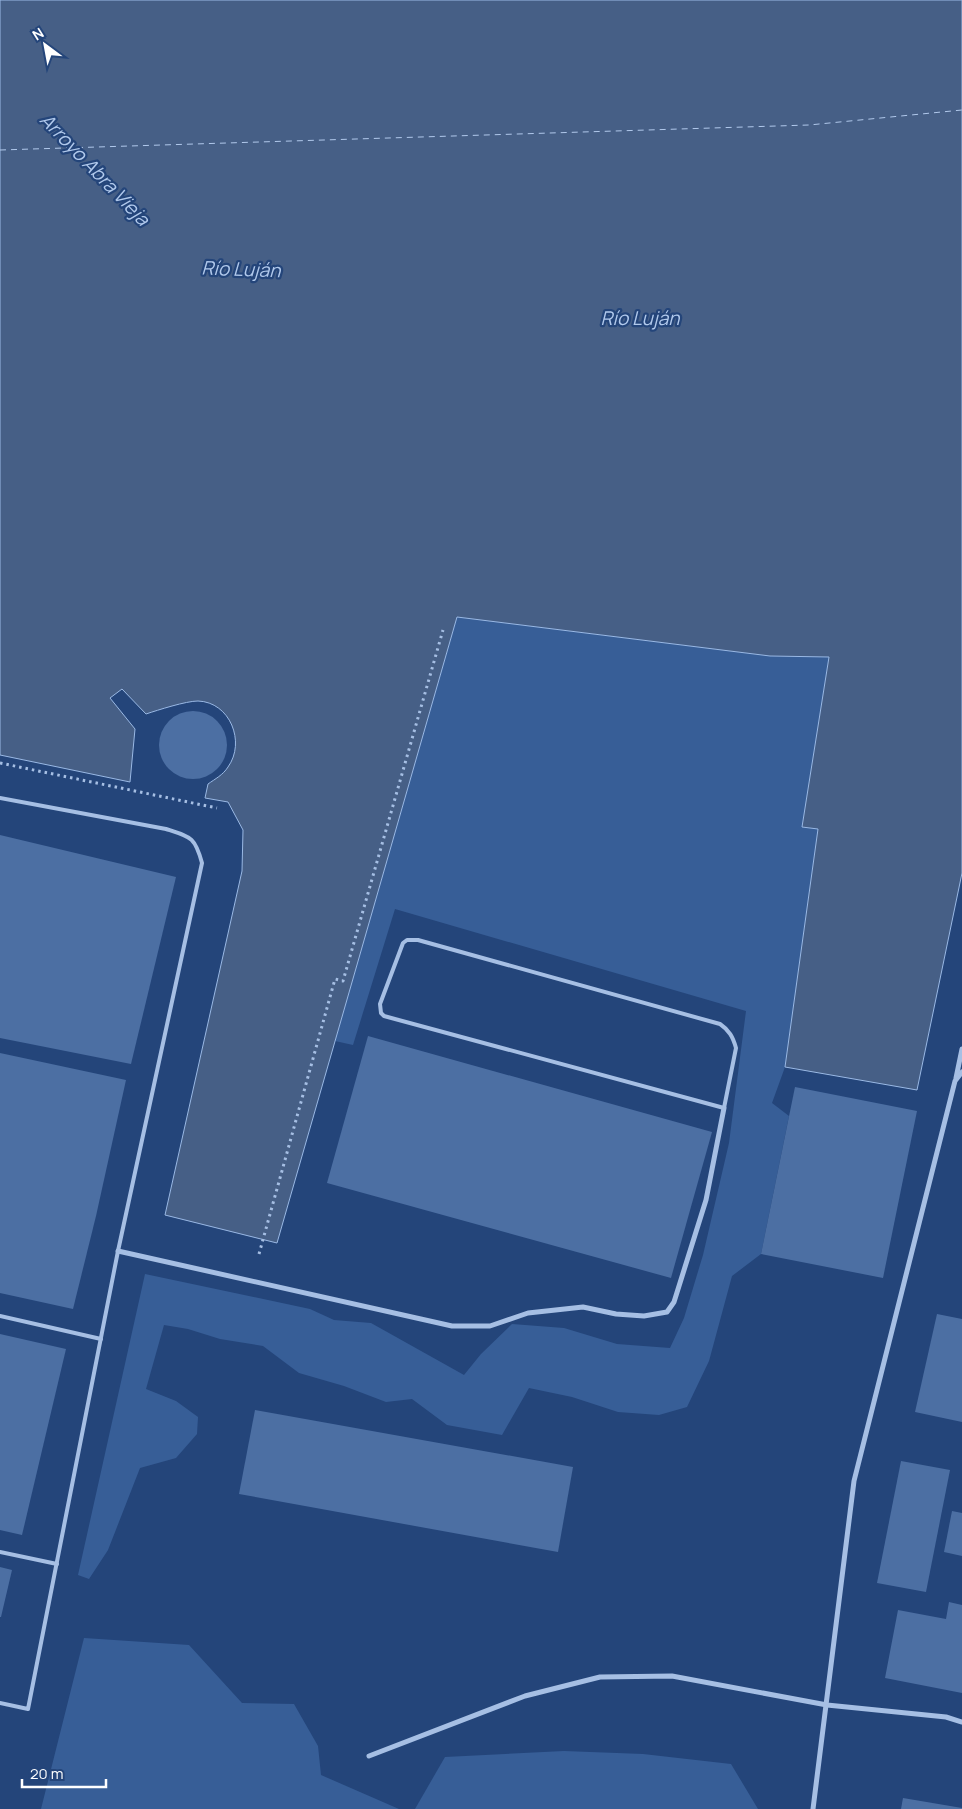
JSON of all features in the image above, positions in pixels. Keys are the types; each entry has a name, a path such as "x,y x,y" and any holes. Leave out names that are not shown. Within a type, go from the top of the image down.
{"street":[{"path":"813,1809 854,1481 962,1048"},
{"path":"955,1081 962,1072"},
{"path":"118,1251 452,1326 490,1326 528,1313 583,1308 616,1314 644,1316 667,1312 674,1302 706,1200 724,1108"},
{"path":"368,1756 525,1696 600,1677 672,1676 826,1705 946,1717 962,1722"}],"lane":[{"path":"0,798 166,829 186,835 198,846 202,863 118,1251 28,1708 0,1703"},
{"path":"407,940 418,940 720,1024 727,1028 736,1048 724,1108 384,1016 381,1013 380,1004 403,944 407,940"},
{"path":"0,1316 101,1339"},
{"path":"0,1552 57,1564"}],"path":[{"path":"259,1254 335,979 343,981 443,630"},
{"path":"0,762 217,808"}],"shaded area":[{"path":"457,617 770,656 829,657 802,827 818,829 785,1067 772,1103 789,1116 761,1254 732,1276 709,1361 687,1407 659,1415 618,1412 572,1397 529,1388 502,1435 447,1425 412,1399 386,1402 344,1386 299,1373 263,1346 220,1339 188,1329 164,1325 146,1389 176,1401 198,1417 197,1434 176,1458 140,1468 108,1550 89,1579 78,1575 145,1274 310,1309 334,1320 371,1323 464,1375 481,1354 512,1324 564,1328 617,1344 670,1348 684,1318 703,1255 729,1143 746,1011 395,909 353,1045 335,1041"},
{"path":"84,1638 189,1645 242,1703 294,1704 318,1746 321,1775 399,1809 41,1809"},
{"path":"564,1751 643,1754 731,1764 758,1809 415,1809 445,1757"}],"water":[{"name":"Río Luján","path":"0,0 962,0 962,873 917,1090 785,1067 818,829 802,827 829,657 770,656 457,617 277,1243 165,1215 242,871 243,830 228,802 205,798 208,784 224,772 233,757 235,735 232,725 226,716 219,708 209,703 187,702 146,714 122,689 110,698 135,729 130,782 0,755"}],"building":[{"path":"193,711 206,714 217,721 224,732 227,745 224,758 217,769 206,776 193,779 180,776 169,769 162,758 159,745 162,732 169,721 180,714"},
{"path":"0,835 176,877 131,1064 0,1038"},
{"path":"368,1036 712,1132 671,1278 327,1183"},
{"path":"0,1053 126,1080 73,1309 0,1293"},
{"path":"795,1087 917,1111 883,1278 761,1254"},
{"path":"937,1314 962,1319 962,1422 915,1412"},
{"path":"0,1334 66,1349 22,1535 0,1530"},
{"path":"255,1410 573,1467 558,1552 239,1494"},
{"path":"901,1461 950,1470 926,1592 877,1583"},
{"path":"952,1511 962,1513 962,1556 944,1552"},
{"path":"0,1567 12,1570 1,1617 0,1617"},
{"path":"949,1602 962,1605 962,1693 885,1678 898,1610 946,1619"},
{"path":"903,1798 962,1808 962,1809 901,1809"}],"ferry route":[{"path":"0,150 809,125 962,110"}],"water label":[{"name":"Arroyo Abra Vieja","path":"95,169"}]}
